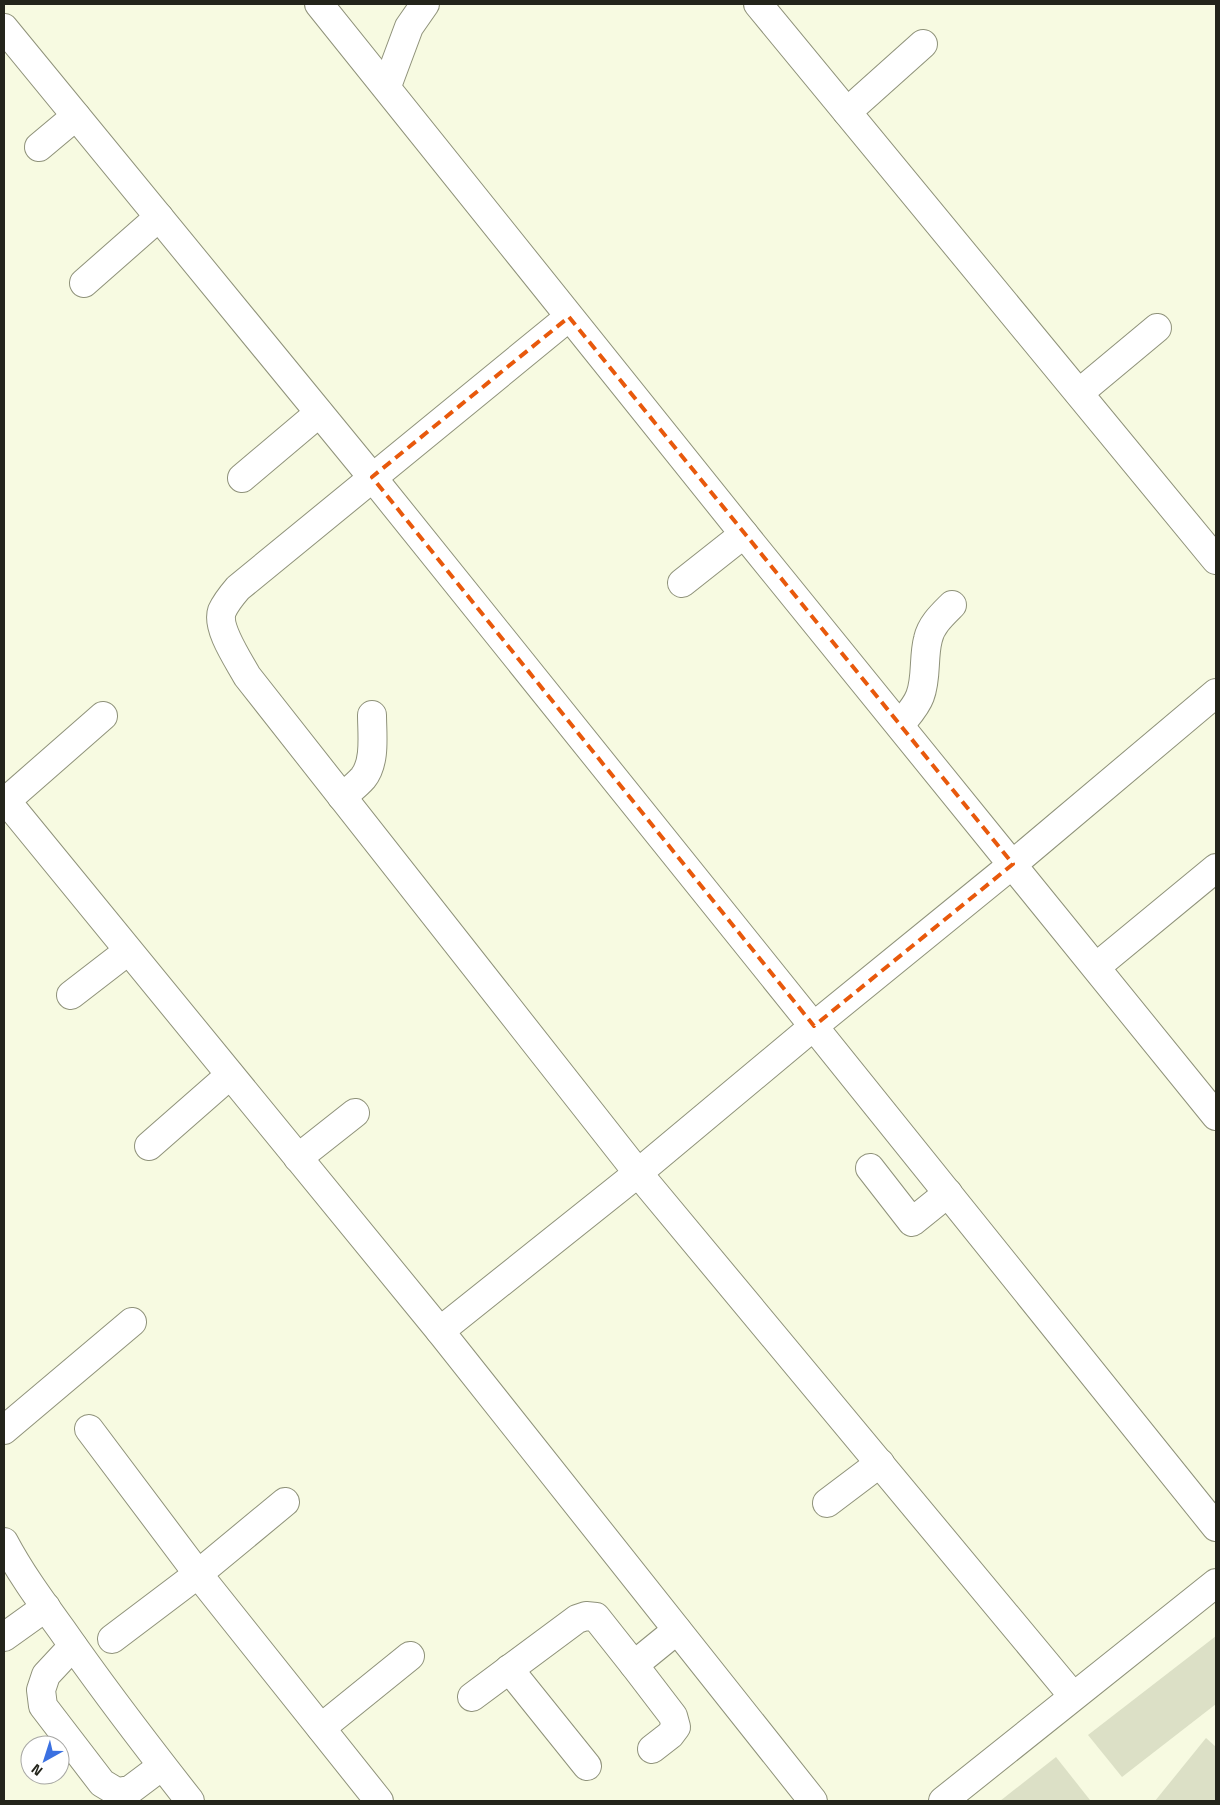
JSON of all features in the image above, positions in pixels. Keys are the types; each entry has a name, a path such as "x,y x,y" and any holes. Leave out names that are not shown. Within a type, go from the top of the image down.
{"street":[{"path":"319,4 744,534 1216,1116"},
{"path":"386,86 409,27 425,4"},
{"path":"758,4 1216,560"},
{"path":"4,28 372,477 1216,1527"},
{"path":"847,112 923,44"},
{"path":"38,147 76,116"},
{"path":"84,283 160,217"},
{"path":"569,317 238,588 221,613 225,636 247,676 638,1173 1073,1696"},
{"path":"1079,393 1157,328"},
{"path":"242,478 319,413"},
{"path":"682,583 744,534"},
{"path":"900,725 921,695 928,638 938,619 952,605"},
{"path":"440,1332 638,1173 814,1026 1013,864 1216,693"},
{"path":"342,797 364,777 369,768 372,753 372,715"},
{"path":"103,716 5,799 440,1332 813,1801"},
{"path":"1096,967 1216,868"},
{"path":"71,995 128,951"},
{"path":"148,1146 230,1075"},
{"path":"298,1158 355,1114"},
{"path":"870,1168 912,1222 948,1194"},
{"path":"4,1430 132,1322"},
{"path":"89,1429 198,1574 379,1801"},
{"path":"827,1503 880,1463"},
{"path":"112,1639 198,1574 285,1502"},
{"path":"4,1542 21,1574 162,1766 190,1801"},
{"path":"943,1801 1216,1583"},
{"path":"4,1637 46,1607"},
{"path":"472,1697 577,1619 586,1616 596,1617 673,1716 676,1727 670,1735 652,1749"},
{"path":"634,1665 677,1630"},
{"path":"73,1646 46,1676 42,1690 43,1706 102,1783 117,1792 130,1790 162,1766"},
{"path":"321,1728 410,1656"},
{"path":"509,1670 587,1766"}],"highlighted area":[{"path":"569,317 1013,864 814,1026 372,477"}],"building":[{"path":"1216,1636 1216,1704 1122,1777 1088,1735"},
{"path":"1206,1738 1216,1747 1216,1801 1155,1801"},
{"path":"1056,1757 1090,1800 1000,1801"}]}
